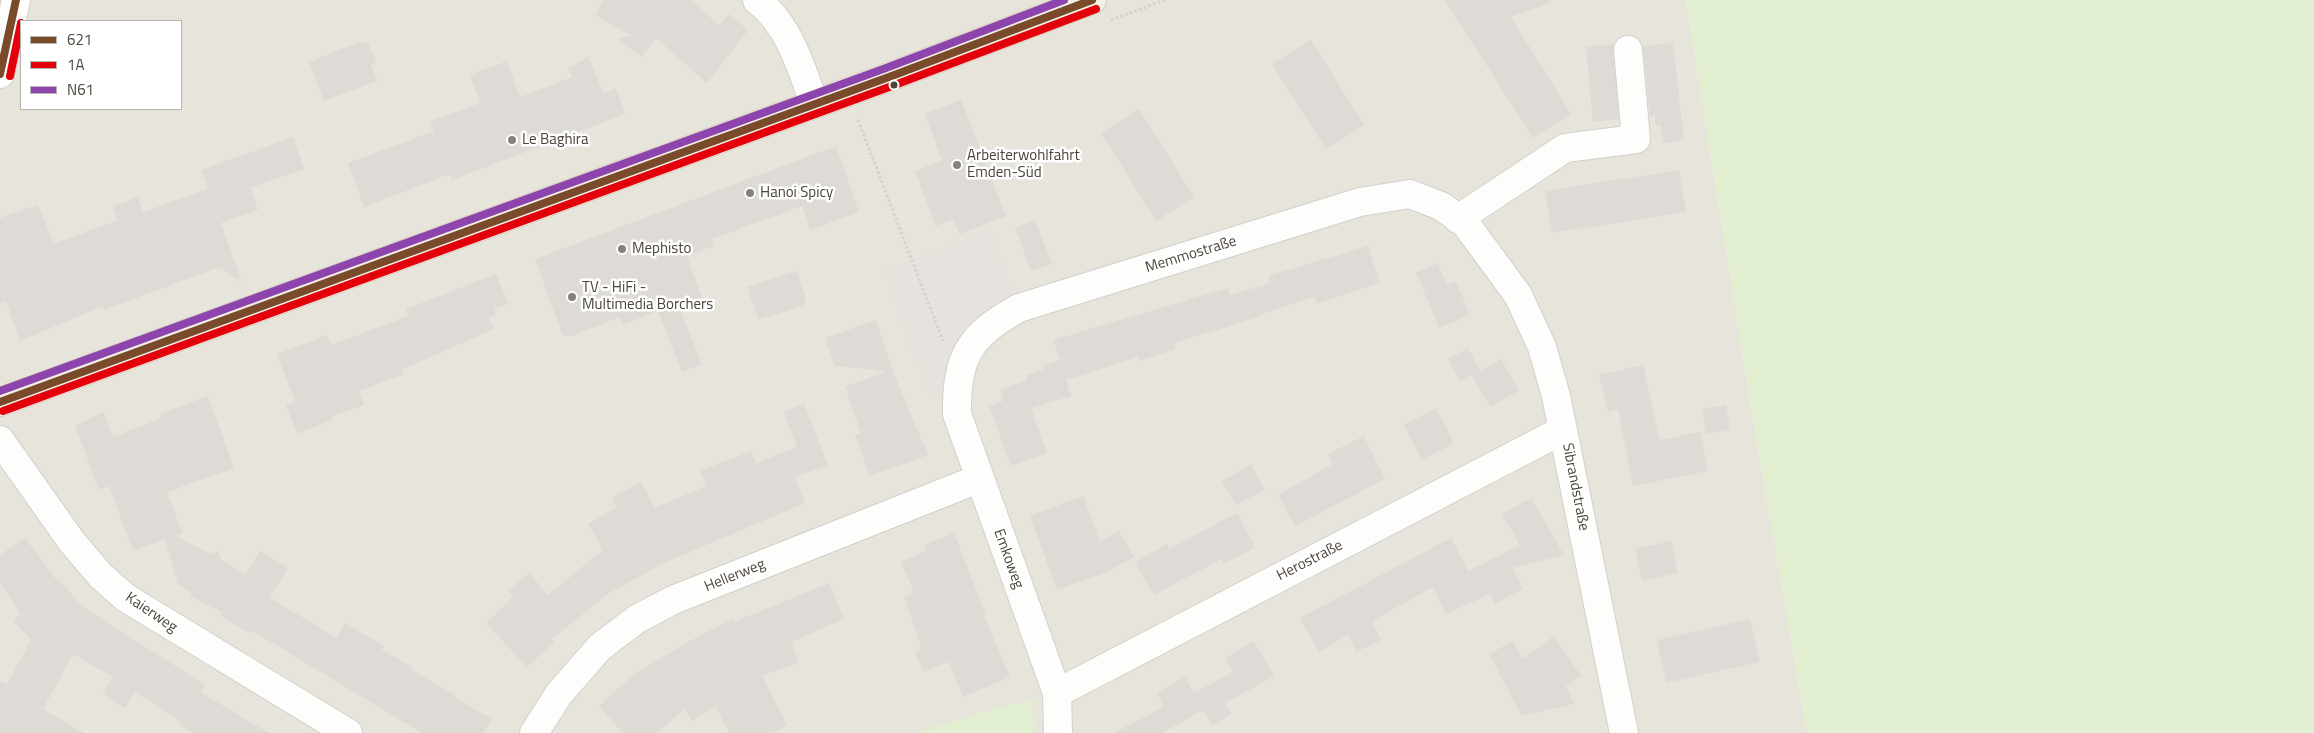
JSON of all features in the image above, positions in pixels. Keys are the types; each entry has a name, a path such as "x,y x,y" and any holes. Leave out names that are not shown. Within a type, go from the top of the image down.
{"main road":[{"path":"0,402 814,104 1092,0"}],"street":[{"path":"0,74 16,0"},
{"path":"757,0 776,18 794,50 814,104"},
{"path":"1458,219 1564,148 1636,139 1628,50"},
{"name":"Memmostraße","path":"956,384 963,358 978,336 1000,318 1019,308 1360,202 1410,194 1441,206 1465,223 1489,256"},
{"name":"Sibrandstraße","path":"1489,256 1518,295 1542,347 1556,396 1624,733"},
{"name":"Emkoweg","path":"956,384 957,414 978,479 1057,693 1058,733"},
{"name":"Herostraße","path":"1057,693 1563,430"},
{"name":"Kaierweg","path":"0,440 72,542 101,576 126,598 154,617 348,733"},
{"name":"Hellerweg","path":"534,733 559,694 600,648 637,619 673,600 978,479"}],"path":[{"path":"858,120 938,325 956,384"}],"shaded area":[{"path":"0,0 1686,0 1750,399 1807,733 0,733"},
{"path":"991,229 1019,308 956,384 929,395 883,271"}],"green space":[{"path":"1686,0 2314,0 2314,733 1807,733 1750,399"},
{"path":"1031,701 1035,733 915,733 1000,707"}],"building":[{"path":"604,0 691,0 719,25 729,14 748,30 707,83 656,38 642,57 618,40 630,35 595,15"},
{"path":"1445,0 1550,0 1551,2 1511,17 1571,114 1533,138"},
{"path":"1311,40 1364,125 1326,149 1272,64"},
{"path":"362,41 363,44 368,43 376,62 371,64 377,81 324,101 309,62"},
{"path":"1673,43 1684,140 1663,143 1661,125 1656,126 1655,116 1650,116 1643,46"},
{"path":"1613,44 1619,119 1593,122 1586,47"},
{"path":"588,57 604,94 616,88 625,114 452,180 450,174 364,207 348,163 434,131 430,121 480,103 470,75 507,61 520,97 572,77 568,68"},
{"name":"Arbeiterwohlfahrt Emden-Süd","path":"961,100 1006,216 960,234 953,220 936,226 915,171 942,160 925,114"},
{"path":"1139,109 1194,197 1156,221 1101,133"},
{"path":"293,137 304,169 250,188 258,210 221,223 242,283 220,267 104,310 103,306 20,341 6,301 0,303 0,218 38,205 54,244 118,220 113,206 138,197 143,212 208,189 201,170"},
{"path":"836,146 859,212 810,230 802,206 712,239 714,246 687,256 702,298 679,307 702,364 682,372 658,311 622,325 620,317 572,336 563,336 535,259"},
{"path":"1679,170 1686,212 1552,233 1545,191"},
{"path":"1035,220 1052,264 1031,271 1015,228"},
{"path":"1368,246 1380,283 1317,304 1314,297 1258,315 1259,317 1174,343 1176,349 1139,361 1138,357 1066,380 1071,396 1031,408 1047,453 1011,466 989,406 1003,401 1000,390 1028,380 1026,375 1044,369 1043,365 1060,360 1053,340 1228,288 1230,295 1271,283 1268,276"},
{"path":"1438,263 1447,285 1456,281 1470,315 1439,328 1416,272"},
{"path":"797,271 805,295 804,305 758,320 747,287"},
{"path":"496,274 508,304 494,309 496,314 489,317 494,329 403,369 404,374 359,391 364,405 332,416 334,419 297,434 286,405 295,402 277,354 327,335 331,345 409,316 406,309"},
{"path":"876,320 895,377 928,455 870,476 855,435 861,433 845,387 887,371 835,366 825,338"},
{"path":"1468,348 1480,371 1501,359 1519,391 1490,407 1472,375 1461,382 1448,359"},
{"path":"1643,365 1660,440 1700,432 1708,471 1633,486 1618,409 1608,412 1599,375"},
{"path":"208,396 234,468 167,492 182,533 176,536 210,554 218,551 221,560 246,574 260,551 288,568 270,598 337,638 345,623 384,646 382,650 414,668 412,670 456,696 455,698 492,719 483,733 422,733 251,630 249,633 221,616 223,613 192,597 190,591 178,585 165,539 133,551 109,486 99,490 75,426 104,412 113,437 162,418 160,414"},
{"path":"804,404 828,466 794,477 805,503 664,563 609,593 552,639 554,642 527,667 486,623 513,597 508,591 529,573 548,595 603,550 588,524 617,507 611,498 641,482 655,508 706,486 700,471 751,451 756,463 797,447 784,412"},
{"path":"1726,405 1730,429 1706,434 1702,409"},
{"path":"1436,408 1454,443 1422,460 1404,425"},
{"path":"1364,436 1385,479 1295,526 1278,495 1333,464 1328,454"},
{"path":"1251,465 1265,490 1236,505 1222,481"},
{"path":"1083,496 1100,542 1119,531 1134,557 1109,571 1057,590 1030,516"},
{"path":"1531,498 1564,555 1513,568 1523,589 1495,604 1490,594 1446,614 1433,587 1372,621 1381,640 1356,652 1348,635 1319,652 1300,618 1451,538 1468,571 1520,545 1502,514"},
{"path":"1237,513 1255,547 1224,564 1221,559 1154,595 1135,562 1167,544 1169,549"},
{"path":"954,533 986,615 984,616 1010,677 963,697 949,662 923,672 915,652 922,650 904,597 914,593 901,561 927,551 924,545"},
{"path":"25,538 58,582 59,580 83,607 205,685 200,692 269,733 192,733 179,725 181,722 135,691 125,708 103,694 113,677 73,654 43,709 84,733 0,733 0,681 7,684 31,640 13,621 21,614 0,583 0,555"},
{"path":"1671,541 1678,573 1642,581 1635,549"},
{"path":"829,583 844,619 791,642 799,662 762,676 787,725 772,733 729,733 715,706 692,721 684,709 657,733 623,733 599,706 634,674 688,642 733,619 734,622"},
{"path":"1750,619 1760,662 1666,683 1657,640"},
{"path":"1554,636 1581,676 1566,686 1574,704 1522,716 1489,654 1513,641 1522,659"},
{"path":"1254,641 1274,676 1225,703 1231,714 1212,726 1194,693 1233,672 1225,658"},
{"path":"1185,677 1203,710 1162,733 1114,733 1164,707 1157,693"}],"transit line":[{"name":"621","path":"0,74 16,0"},
{"name":"N61","path":"0,391 886,68 1064,0"},
{"name":"621","path":"0,402 889,77 1092,0"},
{"name":"1A","path":"3,411 892,86 1096,9"},
{"name":"1A","path":"10,76 20,28"}],"place":[{"name":"Le Baghira","path":"512,140"},
{"name":"Arbeiterwohlfahrt Emden-Süd","path":"957,165"},
{"name":"Hanoi Spicy","path":"750,193"},
{"name":"Mephisto","path":"622,249"},
{"name":"TV - HiFi - Multimedia Borchers","path":"572,297"}]}
